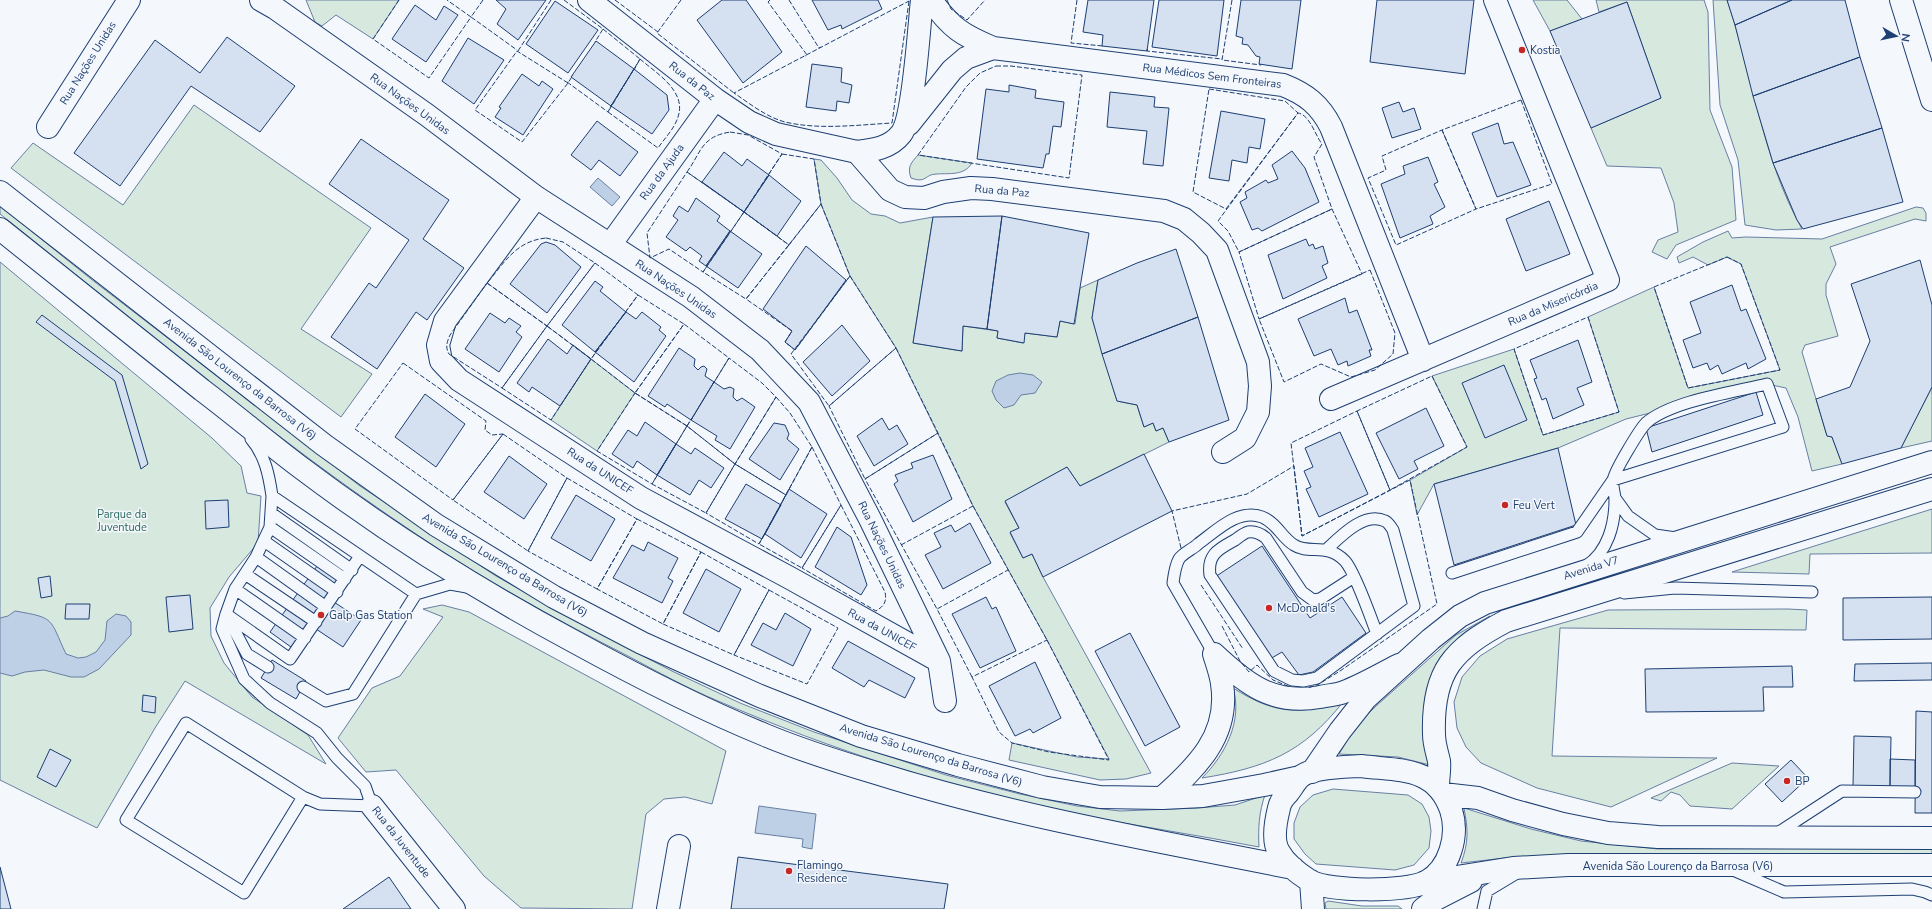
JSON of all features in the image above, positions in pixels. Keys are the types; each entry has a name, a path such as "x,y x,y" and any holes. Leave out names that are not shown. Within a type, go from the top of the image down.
{"street":[{"name":"Rua Nações Unidas","path":"48,127 129,0"},
{"name":"Rua da Paz","path":"589,0 715,99 749,122 776,134 857,152 890,190 905,197 924,198 943,192 971,188 992,188 1164,211 1184,219 1201,233 1217,250 1258,362 1260,386 1258,412 1245,438 1223,452"},
{"path":"902,133 910,111 922,0"},
{"name":"Rua Médicos Sem Fronteiras","path":"931,0 943,17 965,36 993,48 1284,85 1299,91 1313,101 1324,113 1331,127 1423,360"},
{"name":"Rua da Misericórdia","path":"1331,399 1608,280 1495,0"},
{"path":"1900,0 1932,100"},
{"name":"Rua Nações Unidas","path":"272,3 427,115 536,197 691,297 760,350 809,402 870,519 939,661 945,701"},
{"name":"Rua Médicos Sem Fronteiras","path":"857,152 874,150 889,144 902,133 952,70 966,58 993,48"},
{"name":"Rua da Ajuda","path":"610,245 715,99"},
{"name":"Avenida São Lourenço da Barrosa (V6)","path":"0,192 324,445 436,525 554,597 635,640 760,696 868,738 1042,787 1100,797 1162,798 1203,796 1264,785 1327,769 1368,767 1404,771 1424,776 1441,790 1478,798 1519,812 1608,833 1658,837 1932,838"},
{"name":"Rua da UNICEF","path":"536,197 445,322 438,345 441,361 458,380 640,498 790,578 939,661"},
{"name":"Avenida São Lourenço da Barrosa (V6)","path":"0,229 301,468 354,506 442,566 482,590 608,660 688,700 767,736 910,784 1005,809 1103,832 1292,868"},
{"name":"Avenida V7","path":"1306,774 1366,698 1431,639 1460,616 1485,602 1932,462"},
{"path":"1406,909 1423,883 1437,875 1450,852 1454,825 1451,811 1441,790 1439,763 1434,743 1434,707 1441,679 1456,655 1477,637 1506,621 1932,489"},
{"path":"1162,798 1188,775 1207,753 1219,728 1222,706 1222,684 1214,654"},
{"path":"1214,654 1235,674 1257,688 1280,698 1310,698 1343,693 1407,660"},
{"name":"Avenida São Lourenço da Barrosa (V6)","path":"1306,774 1280,804 1275,829 1278,852 1292,868 1311,881 1330,886 1379,890 1496,871 1568,865 1932,865"},
{"name":"Rua da Juventude","path":"372,806 454,909"},
{"path":"668,909 679,846"},
{"path":"1423,909 1436,899 1460,886 1496,871"},
{"path":"1311,881 1313,909"}],"lane":[{"path":"1452,573 1577,532 1613,480 1628,450 1646,423 1674,406 1767,384 1783,427 1613,480"},
{"name":"Rua da Juventude","path":"223,406 259,448 268,472 272,496 270,527 256,557 234,589 222,629 244,679 270,703 317,732 336,758 365,786 372,806"},
{"path":"1575,573 1590,564 1604,547 1612,529 1615,498 1613,480"},
{"path":"272,496 416,594"},
{"path":"1615,498 1628,516 1655,535 1685,539"},
{"path":"271,513 349,574"},
{"path":"1214,654 1173,583 1174,571 1179,558 1229,521 1246,515 1262,517 1276,527 1295,546 1326,550 1338,555 1346,563 1354,577 1377,634"},
{"path":"1326,550 1349,530 1368,519 1377,518 1386,521 1393,530 1414,606 1317,678 1304,681 1283,676 1274,671 1210,575 1209,566 1212,558 1218,550 1248,532 1254,532 1266,538 1296,584 1307,598 1313,600 1320,600 1354,577"},
{"path":"270,527 349,574"},
{"path":"264,541 337,592"},
{"path":"226,614 290,659 337,592 360,556"},
{"path":"256,557 326,607"},
{"path":"244,574 316,622"},
{"path":"303,687 326,701 353,694 416,594 450,584 482,590"},
{"path":"1584,597 1675,588 1812,592"},
{"path":"234,589 305,638"},
{"path":"226,614 247,654 268,667"},
{"path":"303,797 244,893 126,820 186,723 303,797 320,804 372,806"},
{"path":"1770,838 1842,791 1915,792"},
{"path":"1724,866 1784,892 1912,889 1932,895"},
{"path":"1483,909 1487,891 1525,868"}],"green space":[{"path":"306,0 399,0 373,39 336,15 322,26 315,22"},
{"path":"1533,0 1567,0 1582,19 1550,31"},
{"path":"1596,0 1704,0 1708,12 1710,110 1732,167 1736,220 1676,245 1667,259 1652,252 1658,240 1678,232 1674,203 1661,168 1607,166 1591,128 1661,98 1627,2 1599,12"},
{"path":"1713,0 1727,0 1759,116 1777,174 1788,202 1802,229 1776,230 1745,225 1738,160 1720,105"},
{"path":"194,105 371,228 301,329 372,374 341,417 11,168 33,143 123,205"},
{"path":"918,155 972,163 961,172 952,174 933,174 923,179 916,180 911,178 909,171 912,163"},
{"path":"814,159 821,160 837,178 852,200 871,214 885,216 900,223 933,217 913,343 962,351 963,326 998,331 997,338 1023,343 1025,333 1057,337 1060,321 1075,324 1080,288 1098,280 1092,318 1117,401 1137,405 1144,427 1153,423 1156,431 1163,428 1169,442 1080,486 1067,467 1005,502 1019,528 1010,533 1023,558 1032,554 1043,577 1151,773 1126,779 1100,780 1009,760 1012,743 1077,757 1109,759 1047,640 973,506 896,348 850,276 821,204"},
{"path":"0,206 91,279 360,486 496,576 585,626 674,672 740,703 814,732 946,775 1020,794 1077,806 1120,811 1197,808 1235,805 1265,795 1259,820 1259,847 1075,814 984,793 938,780 849,752 805,736 718,701 673,680 574,628 494,583 442,551 362,497 256,419 0,214"},
{"path":"1916,207 1923,208 1926,213 1926,221 1915,219 1830,247 1836,264 1826,284 1826,295 1838,336 1805,345 1802,352 1827,436 1832,437 1842,464 1812,471 1798,417 1786,388 1767,384 1626,419 1558,448 1434,484 1417,515 1410,480 1467,447 1432,376 1514,349 1543,435 1619,412 1588,317 1654,287 1688,388 1780,370 1741,264 1727,257 1708,265 1693,257 1679,263 1677,257 1703,242 1728,231 1732,238 1822,239"},
{"name":"Parque da Juventude","path":"0,262 212,438 241,466 247,493 261,496 258,543 229,577 210,608 211,636 224,663 252,697 308,735 326,764 185,681 155,728 97,828 0,780"},
{"path":"591,359 635,393 597,451 551,420"},
{"path":"1932,387 1932,441 1901,448"},
{"path":"1932,509 1932,553 1810,554 1809,574 1732,572"},
{"path":"442,605 469,612 726,751 712,804 685,797 664,799 646,814 632,909 521,908 484,876 396,770 366,772 338,738 372,688 400,676 443,617 423,609"},
{"path":"1608,610 1807,610 1806,630 1560,628 1552,756 1717,758 1611,807 1537,788 1481,763 1466,747 1457,728 1454,702 1462,677 1480,656 1507,639"},
{"path":"1490,616 1457,639 1442,658 1431,680 1427,692 1424,716 1425,737 1430,765 1398,757 1339,754 1356,726 1376,706 1456,635"},
{"path":"1233,688 1261,703 1286,710 1312,709 1343,702 1313,734 1297,746 1281,755 1264,763 1245,769 1202,778 1218,759 1230,737 1236,713"},
{"path":"1732,763 1779,766 1732,809 1690,806 1680,795 1671,792 1661,801 1651,798"},
{"path":"1333,789 1408,795 1422,804 1429,817 1431,831 1429,848 1414,865 1395,870 1316,864 1305,854 1294,839 1294,823 1300,807 1313,795"},
{"path":"1464,808 1531,829 1581,841 1658,849 1932,848 1932,856 1654,854 1505,858 1461,863 1467,842"},
{"path":"1328,901 1362,906 1398,906 1402,909 1326,909 1325,903"}],"water":[{"path":"598,178 620,197 612,206 590,187"},
{"path":"1020,373 1033,375 1042,382 1035,393 1021,395 1014,405 1004,408 996,400 992,391 996,381 1008,375"},
{"path":"15,611 45,618 53,626 66,654 78,658 86,657 96,652 105,640 107,621 116,614 126,616 131,622 131,635 99,669 84,677 71,677 44,670 25,672 12,676 0,673 0,618 8,616"},
{"path":"759,806 816,814 812,849 802,847 803,839 755,833"}],"building":[{"path":"496,0 546,0 518,40 497,24 506,9"},
{"path":"722,0 746,0 782,52 743,83 697,20"},
{"path":"812,0 878,0 882,9 842,29 841,25 828,30"},
{"path":"1088,0 1154,0 1147,51 1102,46 1103,35 1083,32"},
{"path":"1159,0 1224,0 1217,56 1152,47"},
{"path":"1241,0 1301,0 1292,69 1259,64 1260,57 1256,56 1248,45 1242,44 1243,38 1236,36"},
{"path":"1377,0 1474,0 1465,74 1370,62"},
{"path":"1727,0 1792,0 1735,25"},
{"path":"1792,0 1845,0 1860,57 1753,96 1735,25"},
{"path":"555,1 598,30 568,73 526,44"},
{"path":"1627,2 1661,98 1591,128 1550,31"},
{"path":"415,5 436,20 444,6 458,15 426,62 392,39"},
{"path":"227,37 295,86 260,132 191,86 120,186 74,153 155,40 200,73"},
{"path":"468,38 504,60 474,104 442,81"},
{"path":"596,41 634,69 611,106 571,77"},
{"path":"1860,57 1882,128 1773,163 1753,96"},
{"path":"812,64 842,68 841,82 852,85 849,103 837,101 836,111 806,107"},
{"path":"634,69 667,95 669,110 652,134 611,106"},
{"path":"522,74 539,86 542,81 553,89 523,135 495,117 501,108 499,107"},
{"path":"1009,85 1036,90 1035,98 1064,102 1061,127 1053,126 1049,154 1046,154 1043,168 977,159 986,89 1009,92"},
{"path":"1110,92 1155,97 1154,107 1169,108 1163,166 1143,164 1147,131 1107,127"},
{"path":"1399,102 1403,112 1414,108 1421,129 1392,138 1382,108"},
{"path":"1221,111 1265,119 1260,149 1249,147 1247,163 1232,160 1229,181 1209,178"},
{"path":"597,121 638,152 620,176 599,160 591,170 571,155"},
{"path":"1498,123 1504,144 1513,142 1531,185 1497,197 1472,133"},
{"path":"1882,128 1903,202 1803,229 1797,220 1773,163"},
{"path":"361,139 449,200 423,239 464,268 427,320 416,312 377,369 331,337 369,283 376,288 409,240 329,184"},
{"path":"1292,151 1305,168 1319,202 1262,231 1258,228 1252,230 1240,202 1247,198 1245,192 1266,180 1268,183 1278,179 1272,165"},
{"path":"724,152 742,166 747,159 769,175 744,212 702,182"},
{"path":"1428,157 1438,182 1434,184 1445,207 1430,216 1433,224 1400,238 1381,184 1405,174 1403,166"},
{"path":"769,175 801,201 777,236 744,212"},
{"path":"696,198 720,216 717,221 730,231 706,266 699,261 702,256 690,247 686,251 666,237 678,220 673,216 679,206 688,212"},
{"path":"1549,201 1570,254 1526,271 1506,219"},
{"path":"1002,216 1089,233 1074,324 1060,321 1057,337 1025,333 1024,343 997,338 998,331 987,329"},
{"path":"1002,216 987,329 963,326 962,351 913,343 933,217"},
{"path":"730,231 762,254 738,288 706,266"},
{"path":"1306,239 1309,246 1313,244 1315,249 1323,246 1328,263 1322,266 1327,278 1283,299 1268,255"},
{"path":"546,242 555,245 581,267 547,313 510,284 541,244"},
{"path":"806,246 846,280 795,350 785,342 792,331 763,309"},
{"path":"1176,249 1198,317 1102,354 1092,318 1098,280 1137,263"},
{"path":"1920,260 1932,305 1932,387 1901,448 1842,464 1832,437 1827,436 1816,399 1850,387 1870,341 1851,284"},
{"path":"595,281 603,287 600,291 626,312 595,352 562,325"},
{"path":"1732,285 1741,311 1746,309 1766,359 1748,369 1746,363 1722,374 1718,365 1710,370 1707,363 1693,368 1683,340 1701,333 1690,302"},
{"path":"1345,298 1349,313 1357,310 1372,350 1369,350 1371,356 1348,366 1347,361 1338,365 1331,349 1314,356 1298,319"},
{"path":"626,312 636,319 642,312 661,327 659,330 666,336 634,382 595,352"},
{"path":"490,313 505,323 509,318 521,326 516,332 522,337 499,372 465,349"},
{"path":"42,315 122,375 148,464 141,469 115,381 36,322"},
{"path":"1198,317 1229,420 1169,442 1163,428 1156,431 1153,423 1144,427 1137,405 1117,401 1102,354"},
{"path":"842,325 870,361 832,396 803,362"},
{"path":"548,339 567,354 573,345 591,359 560,406 532,387 529,392 517,383"},
{"path":"1578,340 1592,382 1577,388 1584,405 1553,419 1546,398 1542,400 1534,379 1537,378 1530,360"},
{"path":"679,348 695,359 694,366 698,370 704,366 707,369 705,376 714,382 691,420 667,404 665,407 648,396"},
{"path":"1504,365 1527,420 1485,438 1462,383"},
{"path":"714,382 724,389 730,387 734,389 733,397 737,401 742,398 755,407 730,449 715,440 717,436 691,420"},
{"path":"1756,392 1763,415 1652,452 1646,428"},
{"path":"425,394 465,424 436,467 395,437"},
{"path":"1426,408 1444,446 1414,461 1418,469 1399,479 1376,433"},
{"path":"882,418 889,430 897,425 908,444 874,466 857,436"},
{"path":"645,422 676,444 657,475 637,461 633,468 612,454 628,430 637,436"},
{"path":"774,423 785,425 789,434 787,439 799,449 780,480 749,459"},
{"path":"1340,432 1368,494 1319,517 1306,489 1311,487 1304,471 1313,467 1305,448"},
{"path":"676,444 691,454 695,448 724,468 711,488 699,480 690,495 657,475"},
{"name":"Feu Vert","path":"1558,448 1576,525 1454,565 1434,484"},
{"path":"1144,454 1172,511 1043,577 1032,554 1023,558 1010,532 1019,528 1005,501 1067,467 1080,486"},
{"path":"933,455 952,499 913,522 894,484 898,481 895,475 913,468 911,463"},
{"path":"509,456 547,484 524,519 484,492"},
{"path":"746,484 781,505 762,539 725,519"},
{"path":"789,489 827,514 801,558 765,534"},
{"path":"576,495 615,519 591,561 551,538"},
{"path":"228,500 229,527 206,529 205,501"},
{"path":"970,523 991,563 943,589 925,555 941,547 934,533 951,525 955,532"},
{"path":"837,527 851,537 867,585 861,595 815,567"},
{"path":"648,542 678,558 668,578 673,581 662,603 613,578 632,545 644,551"},
{"name":"McDonald's","path":"1262,546 1310,618 1342,597 1366,633 1313,672 1299,675 1282,652 1270,659 1215,577"},
{"path":"327,552 355,572 298,652 270,632"},
{"path":"706,569 741,589 719,632 683,613"},
{"path":"50,576 52,596 41,598 38,578"},
{"path":"190,595 193,629 169,632 166,597"},
{"path":"986,597 992,609 996,607 1016,651 980,668 952,614"},
{"path":"1932,597 1932,639 1843,640 1843,598"},
{"path":"334,602 361,620 343,647 316,629"},
{"path":"66,604 90,604 89,619 65,619"},
{"path":"785,613 811,629 793,666 751,645 763,623 776,630"},
{"path":"1130,633 1180,727 1145,746 1095,651"},
{"path":"848,641 915,678 905,698 869,680 864,687 832,668"},
{"path":"272,660 306,681 296,699 261,678"},
{"path":"1035,662 1061,718 1033,733 1030,729 1015,736 989,686"},
{"path":"1932,663 1932,680 1854,681 1855,664"},
{"path":"1792,666 1793,687 1763,687 1764,711 1646,712 1645,669"},
{"path":"143,695 156,697 155,713 142,711"},
{"path":"1916,711 1932,712 1932,813 1915,813"},
{"path":"1854,736 1891,737 1890,787 1853,786"},
{"path":"50,749 71,760 56,787 37,777"},
{"path":"1890,759 1915,760 1915,787 1890,787"},
{"name":"BP","path":"1791,760 1808,778 1782,802 1765,784"},
{"name":"Flamingo Residence","path":"738,857 948,884 944,909 731,909"},
{"path":"0,867 11,909 0,909"},
{"path":"389,877 411,909 343,909"}],"fence":[{"path":"399,0 373,39 429,78 471,17 447,0"},
{"path":"483,0 471,17 517,50"},
{"path":"518,51 551,0"},
{"path":"564,0 603,29 595,42"},
{"path":"615,0 658,32"},
{"path":"681,0 657,33 734,93"},
{"path":"770,0 768,2 807,55 805,56"},
{"path":"789,0 819,48 821,47"},
{"path":"947,0 951,9 967,20 985,0"},
{"path":"1077,0 1071,43 1103,46"},
{"path":"1232,0 1222,60 1261,65"},
{"path":"909,1 892,123 852,126 811,126 785,122 764,113 734,93 909,1"},
{"path":"603,29 640,59 634,70"},
{"path":"1147,49 1147,51 1222,59"},
{"path":"568,83 517,51 475,110 522,142 568,83 573,75"},
{"path":"640,59 661,77 674,91 680,108 677,121 658,148 608,112 640,59"},
{"path":"996,66 1011,66 1082,75 1069,178 918,155 966,87 980,73 996,66"},
{"path":"567,82 608,112 612,104"},
{"path":"1209,89 1285,101 1298,113 1226,209 1193,192 1209,89"},
{"path":"1521,100 1552,184 1476,209 1442,130 1521,100"},
{"path":"1332,209 1239,252 1228,231 1218,221 1298,113 1306,117 1322,144 1314,157 1332,209 1362,274 1259,319 1239,252 1332,209"},
{"path":"1442,130 1476,209 1396,245 1368,178 1386,170 1382,156 1442,130"},
{"path":"730,132 748,135 782,154 744,212 687,172 703,146 708,141 720,134 730,132"},
{"path":"782,154 814,159 821,204 789,245 744,212 782,154"},
{"path":"687,172 744,212 703,272 669,249 650,258 647,233 687,172"},
{"path":"821,204 850,276 795,350 785,342 792,331 746,299 821,204"},
{"path":"744,212 789,245 746,299 703,272 744,212"},
{"path":"546,238 563,242 595,263 547,326 487,283 506,260 519,248 527,243 546,238"},
{"path":"1727,257 1741,264 1780,370 1688,388 1654,287 1727,257"},
{"path":"595,263 638,295 591,359 547,326 595,263"},
{"path":"1370,270 1395,333 1393,354 1375,370 1351,377 1321,364 1284,382 1259,319 1370,270"},
{"path":"850,276 896,348 829,406 791,354 850,276"},
{"path":"487,283 547,326 502,388 449,354 447,349 447,342 450,335 487,283"},
{"path":"638,295 684,324 635,393 591,359 638,295"},
{"path":"1588,317 1619,412 1543,435 1514,349 1588,317"},
{"path":"713,384 729,358 684,324 635,393 687,426 735,464 776,397 762,383 729,358 713,384"},
{"path":"547,326 591,359 551,420 502,388 547,326"},
{"path":"896,348 938,433 865,479 829,406 896,348"},
{"path":"403,363 486,421 485,430 492,435 503,434 453,500 355,429 403,363"},
{"path":"1432,376 1467,447 1390,490 1357,411 1432,376"},
{"path":"635,393 687,426 652,484 597,451 635,393"},
{"path":"776,397 790,413 812,447 786,495 735,464 776,397"},
{"path":"1357,411 1390,490 1302,536 1291,443 1357,411"},
{"path":"687,426 692,418"},
{"path":"687,426 692,418"},
{"path":"687,426 735,464 706,513 652,484 687,426"},
{"path":"901,545 973,506 938,433 865,479 937,609"},
{"path":"503,434 567,478 528,551 453,500 503,434"},
{"path":"812,447 841,505 802,568 759,544 812,447"},
{"path":"735,464 786,495 759,544 706,513 735,464"},
{"path":"1181,548 1172,511 1247,494 1294,466 1302,536 1410,480 1437,604 1340,671 1319,684 1308,688"},
{"path":"567,478 637,519 597,589 528,551 567,478"},
{"path":"841,505 885,592 886,598 884,603 876,611 802,568 841,505"},
{"path":"973,506 1047,640 1046,641"},
{"path":"637,519 701,552 663,624 597,589 637,519"},
{"path":"701,552 769,590 734,655 663,624 701,552"},
{"path":"972,677 937,609 1008,570"},
{"path":"1201,585 1243,649"},
{"path":"769,590 838,628 807,684 734,655 769,590"},
{"path":"1222,626 1240,661 1249,672 1257,665 1273,680 1290,687"},
{"path":"1047,640 1109,760 1049,752 1012,743 999,732 972,677 1047,640"}],"place":[{"name":"Kostia","path":"1522,50"},
{"name":"Feu Vert","path":"1505,505"},
{"name":"McDonald's","path":"1269,608"},
{"name":"Galp Gas Station","path":"321,615"},
{"name":"BP","path":"1787,781"},
{"name":"Flamingo Residence","path":"789,871"}]}
